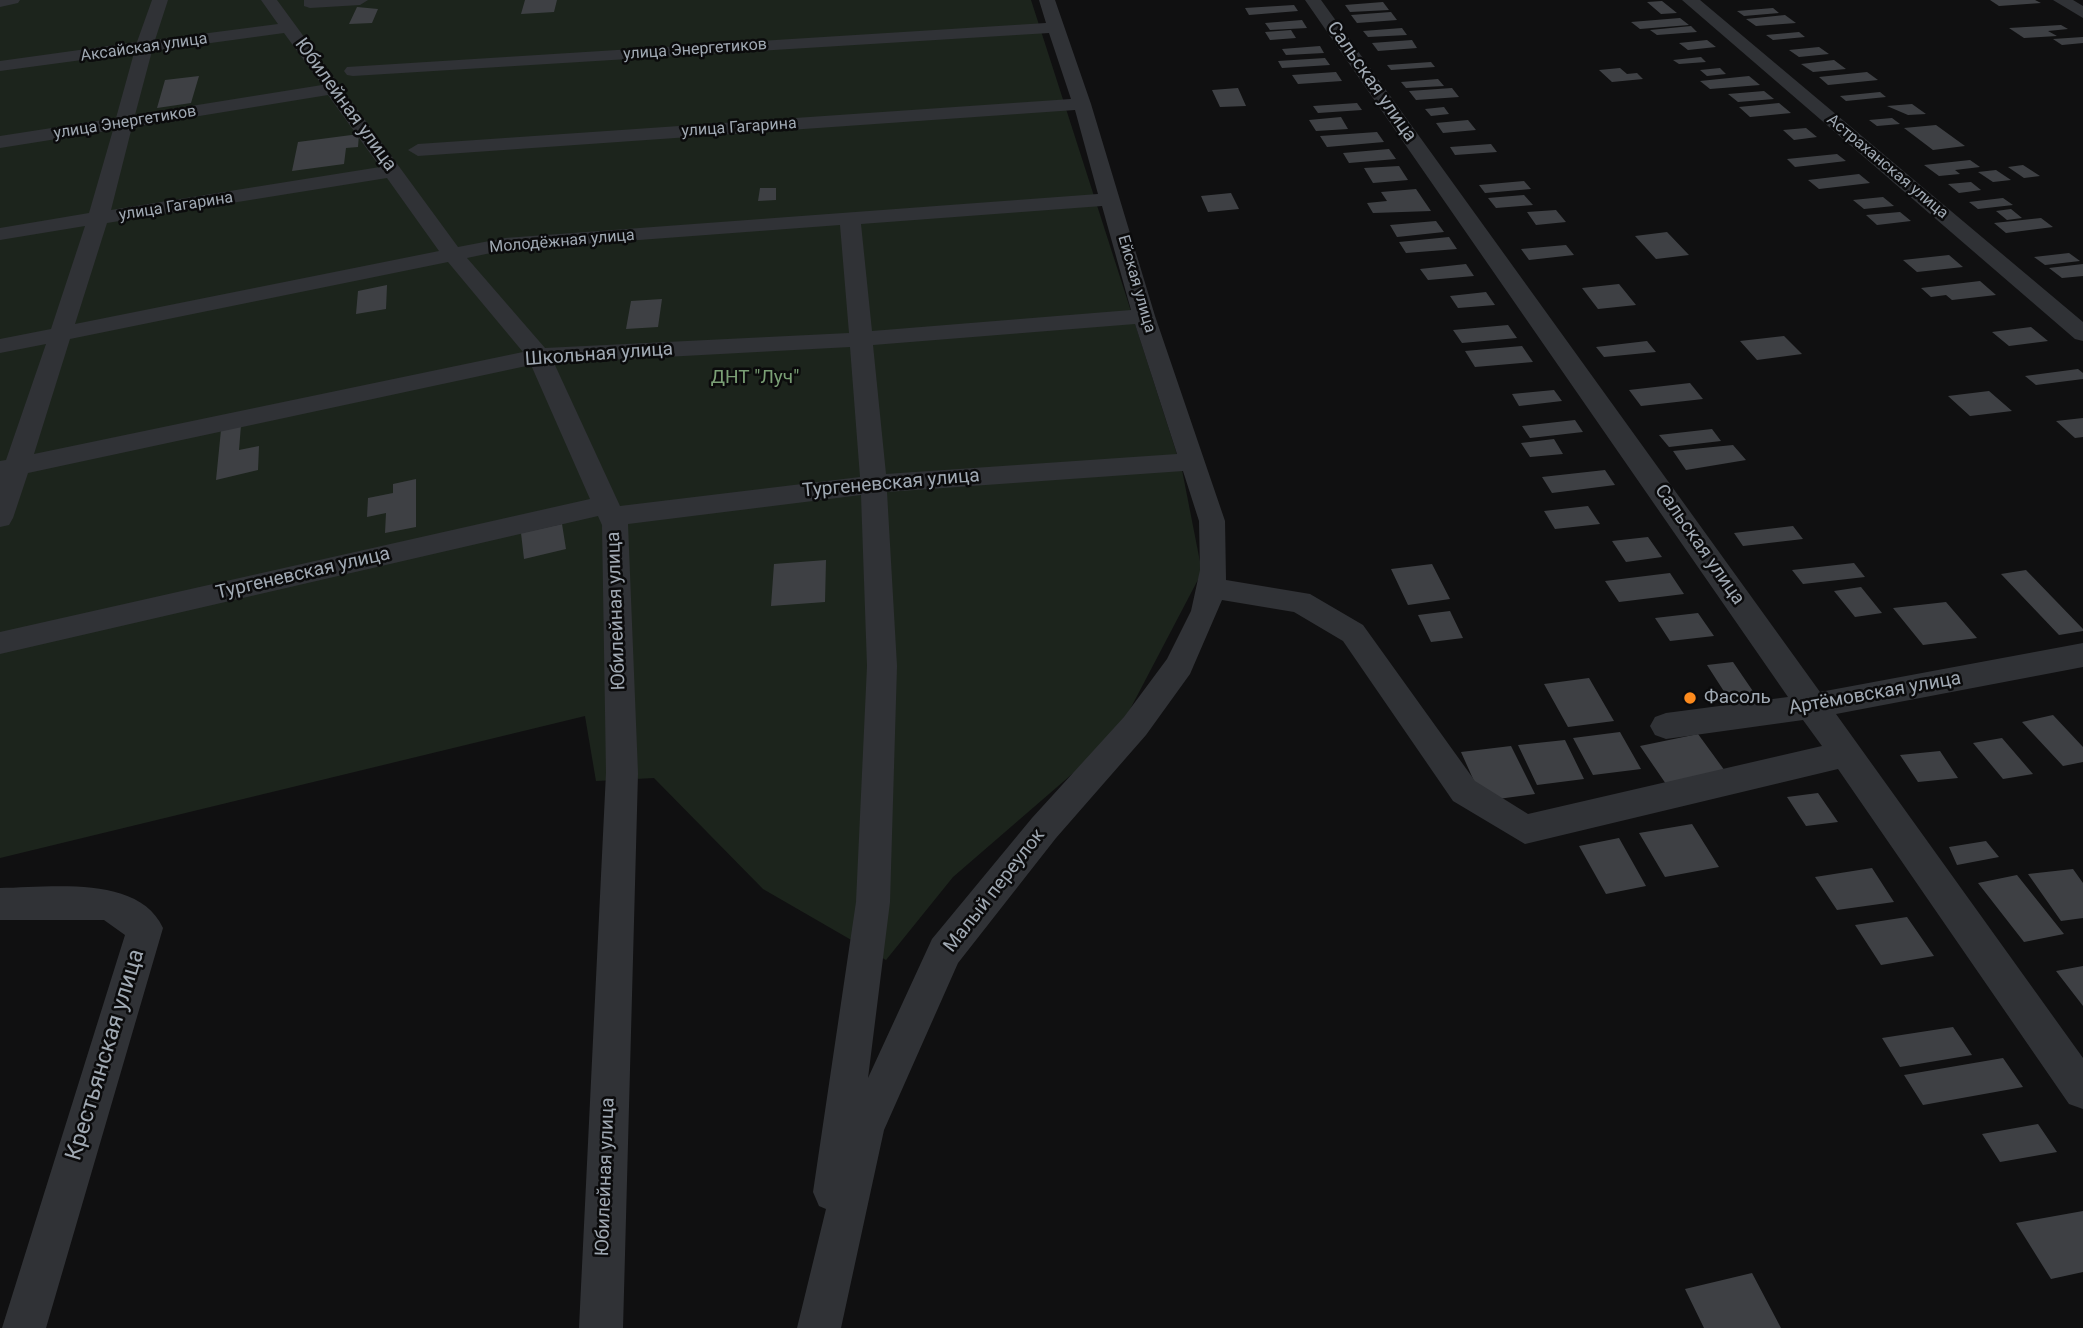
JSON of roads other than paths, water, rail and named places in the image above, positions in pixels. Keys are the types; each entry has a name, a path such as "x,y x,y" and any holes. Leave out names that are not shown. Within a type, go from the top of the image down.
{"street":[{"path":"0,2 12,0"},
{"path":"0,518 8,468 61,335 98,220 144,48 160,0"},
{"name":"Юбилейная улица","path":"269,0 289,27 343,80 392,171 453,255 539,356 609,511 615,539 622,773 601,1328"},
{"path":"310,3 360,0"},
{"name":"Ейская улица","path":"1047,0 1047,28 1134,316 1183,463 1212,521 1212,579"},
{"name":"Сальская улица","path":"1313,0 2083,1090"},
{"name":"Астраханская улица","path":"1690,0 2083,334"},
{"path":"2061,0 2083,13"},
{"name":"Аксайская улица","path":"0,66 289,27"},
{"name":"улица Энергетиков","path":"0,142 125,124 343,80 1047,28"},
{"name":"улица Гагарина","path":"418,150 1071,105"},
{"name":"улица Гагарина","path":"0,234 392,171"},
{"name":"Молодёжная улица","path":"0,345 61,335 505,244 1100,200"},
{"path":"814,1328 873,902 882,666 874,484 850,219"},
{"name":"Школьная улица","path":"8,468 539,356 860,339 1134,316"},
{"name":"Тургеневская улица","path":"0,643 609,511 874,484 1183,463"},
{"path":"1212,579 1300,602 1353,633 1464,791 1525,829 1846,754"},
{"name":"Малый переулок","path":"819,1328 865,1128 945,951 1044,828 1135,726 1171,676 1205,611 1212,579"},
{"name":"Артёмовская улица","path":"1666,726 1813,706 2083,655"},
{"name":"Крестьянская улица","path":"0,904 110,904 145,928 24,1328"}],"place":[{"name":"Фасоль","path":"1690,698"}],"park label":[{"name":"ДНТ \"Луч\"","path":"755,378"}]}
